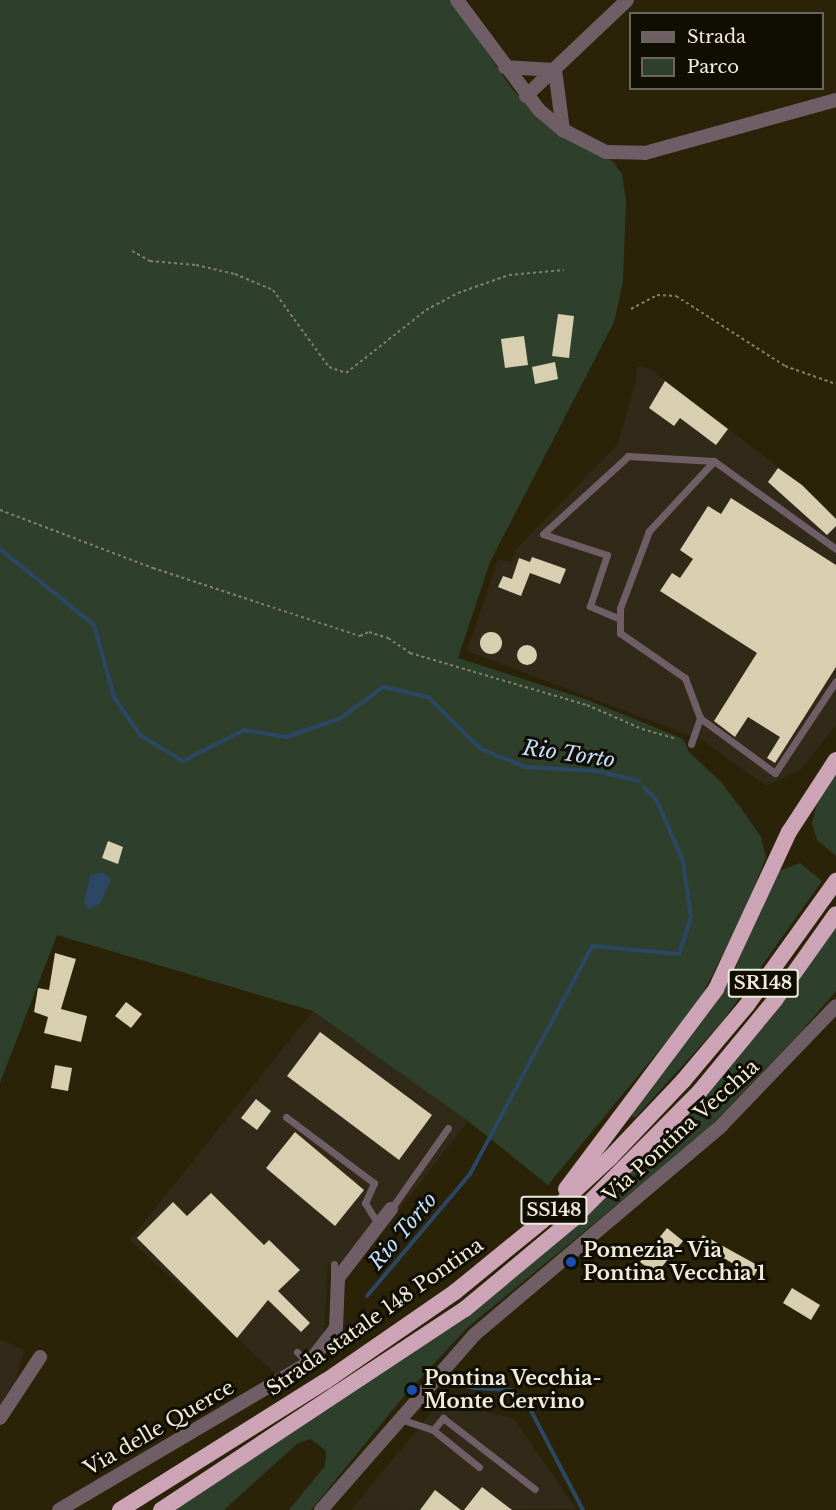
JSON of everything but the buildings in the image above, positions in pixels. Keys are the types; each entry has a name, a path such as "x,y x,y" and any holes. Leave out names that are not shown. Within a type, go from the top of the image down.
{"highway":[{"path":"542,1221 710,998 737,949 789,832 836,760"},
{"name":"SR148","path":"683,1081 747,1005 836,881"},
{"name":"SR148","path":"700,1091 768,1009 836,915"},
{"name":"Strada statale 148 Pontina","path":"120,1510 410,1323 542,1221 610,1158 683,1081"},
{"name":"Strada statale 148 Pontina","path":"161,1510 465,1309 573,1219 700,1091"}],"street":[{"path":"457,0 526,96 563,130 606,152 639,154 836,100"},
{"path":"526,96 627,0"},
{"path":"504,67 555,70"},
{"path":"555,70 563,130"},
{"name":"Via Pontina Vecchia","path":"321,1510 474,1335 722,1126 836,1006"},
{"path":"332,1279 391,1209"},
{"name":"Via delle Querce","path":"59,1510 309,1363 336,1328 332,1279"},
{"path":"0,1418 40,1357"}],"lane":[{"path":"620,620 590,606 608,555 543,534 628,456 714,461 836,549"},
{"path":"714,461 649,531 621,608 620,633 685,678 700,718 776,773 836,681"},
{"path":"691,744 700,718"},
{"path":"286,1116 374,1183 365,1203 378,1224"},
{"path":"391,1209 448,1128"},
{"path":"332,1279 334,1264"},
{"path":"297,1352 309,1363"},
{"path":"434,1430 443,1418 534,1489"},
{"path":"400,1419 434,1430 479,1467"}],"path":[{"path":"132,251 150,261 196,266 255,281 273,290 329,367 346,373 426,310 458,293 509,275 564,270"},
{"path":"631,309 657,295 676,296 785,366 836,384"},
{"path":"0,510 153,568 360,636 369,632 388,638 410,653 586,705 676,739"}],"shaded area":[{"path":"636,366 650,369 802,485 836,517 836,725 800,770 766,786 702,740 467,651 498,559 511,562 516,549 618,444 637,375"},
{"path":"313,1011 468,1121 397,1213 386,1205 340,1263 328,1264 324,1334 312,1352 277,1375 130,1240"},
{"path":"0,1339 24,1350 15,1382 0,1404"},
{"path":"440,1402 514,1418 576,1509 351,1510"}],"green space":[{"path":"0,0 451,0 513,90 553,130 612,161 622,174 626,201 623,282 614,322 490,562 458,658 588,700 683,739 689,752 721,782 741,808 761,837 766,857 743,915 698,1003 548,1185 468,1121 313,1011 57,935 0,1083"},
{"path":"836,773 836,856 817,840 812,824 817,803"},
{"path":"800,863 822,881 722,1022 635,1118 628,1113 730,981 776,872"},
{"path":"836,926 836,991 799,1034 705,1132 467,1328 404,1396 311,1510 289,1510 325,1466 326,1451 311,1439 298,1443 224,1510 167,1510 562,1234"}],"water":[{"path":"102,872 111,879 100,904 88,909 84,902 90,876"}],"waterway":[{"name":"Rio Torto","path":"0,549 94,625 114,697 140,735 183,761 244,730 286,737 339,719 383,687 428,697 481,749 525,767 597,771 639,781"},
{"name":"Rio Torto","path":"367,1296 470,1174 592,946 679,954 691,918 683,861 657,801 645,788"},
{"name":"Rio Torto","path":"441,1381 474,1388 511,1390 528,1405 583,1510"}],"place":[{"name":"Pomezia- Via Pontina Vecchia 1","path":"571,1262"},
{"name":"Pontina Vecchia- Monte Cervino","path":"412,1390"}]}
